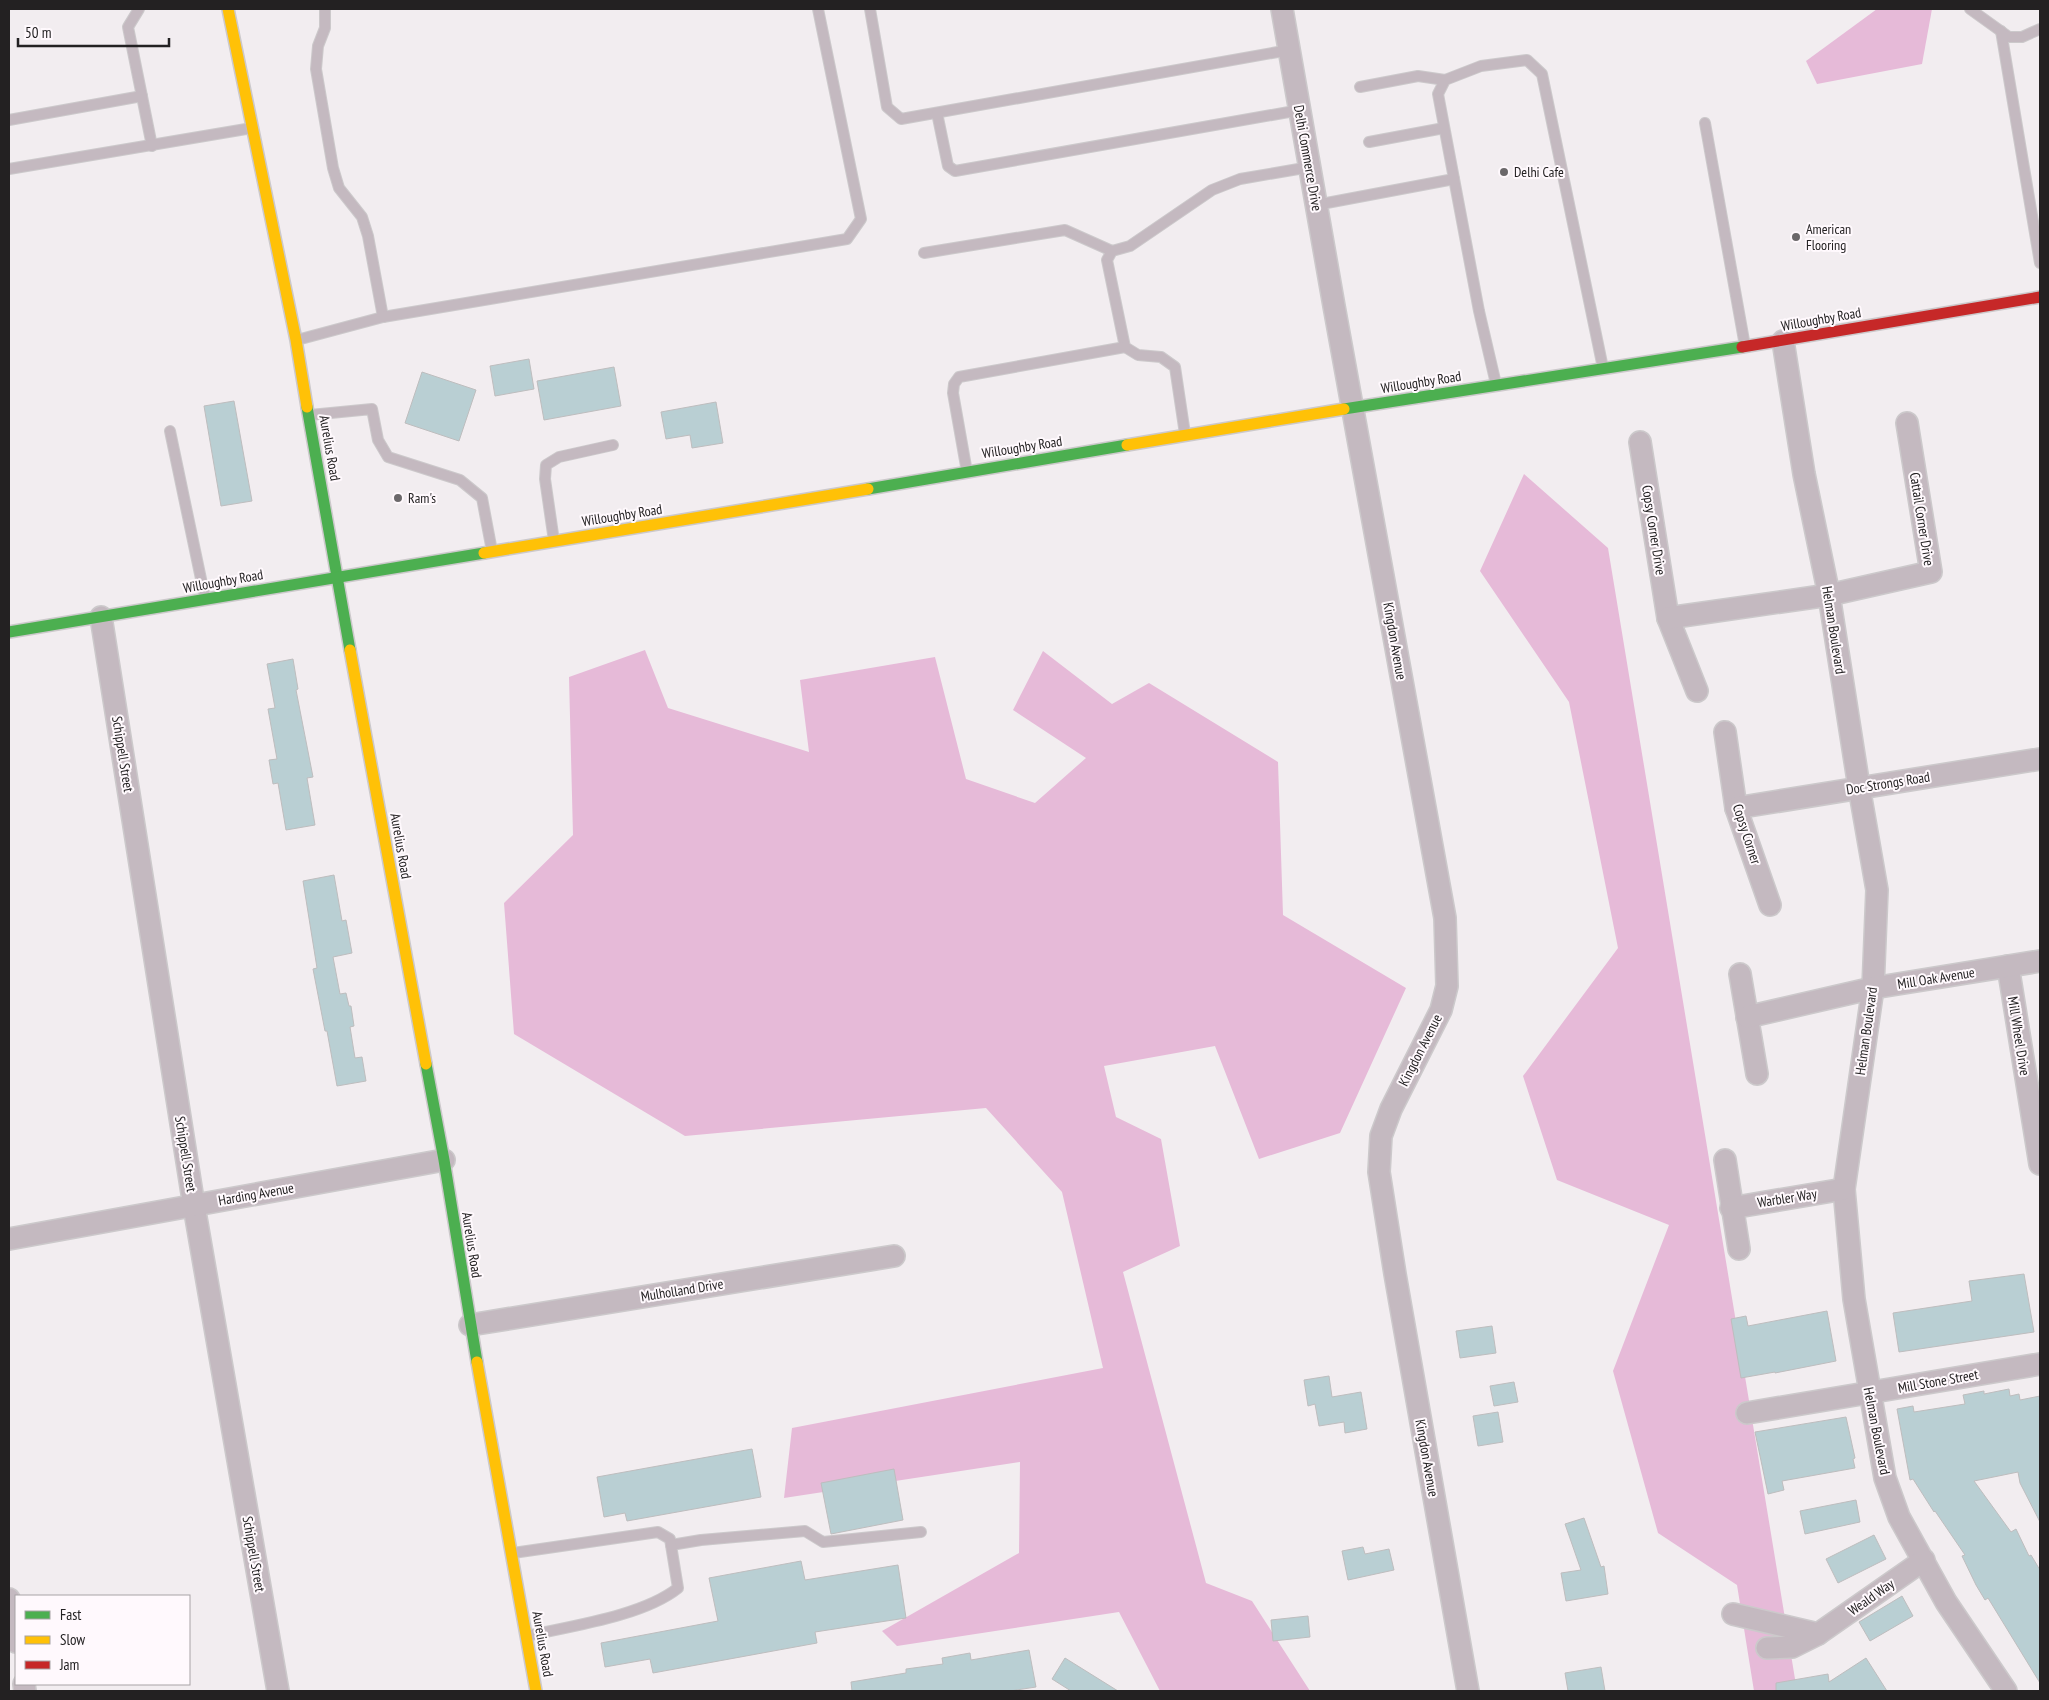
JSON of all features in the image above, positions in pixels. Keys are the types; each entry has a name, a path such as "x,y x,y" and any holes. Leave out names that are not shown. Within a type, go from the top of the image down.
{"street":[{"name":"Aurelius Road","path":"228,9 296,340 336,577 444,1160 470,1324 536,1691"},
{"name":"Delhi Commerce Drive","path":"1282,9 1352,408"},
{"name":"Willoughby Road","path":"9,632 1186,435 1746,347 2040,297"},
{"name":"Helman Boulevard","path":"1783,341 1804,474 1829,594 1877,890 1873,988 1844,1189 1854,1299 1885,1478 1899,1517 1946,1602 2006,1691"},
{"name":"Kingdon Avenue","path":"1352,408 1445,918 1447,986 1441,1010 1391,1109 1381,1136 1379,1172 1468,1691"},
{"name":"Cattail Corner Drive","path":"1829,594 1931,572 1907,423"},
{"name":"Copsy Corner Drive","path":"1640,442 1668,618 1697,691"},
{"path":"1668,618 1829,594"},
{"name":"Schippell Street","path":"101,617 194,1206 278,1691"},
{"name":"Copsy Corner","path":"1725,732 1736,808 1770,905"},
{"name":"Doc Strongs Road","path":"1736,808 2040,759"},
{"name":"Mill Oak Avenue","path":"1747,1016 1873,988 2040,961"},
{"name":"Mill Wheel Drive","path":"2008,966 2040,1164"},
{"path":"1740,974 1757,1074"},
{"name":"Harding Avenue","path":"9,1239 444,1160"},
{"path":"1725,1160 1731,1208 1739,1249"},
{"name":"Warbler Way","path":"1731,1208 1844,1189"},
{"name":"Mulholland Drive","path":"470,1324 894,1256"},
{"name":"Mill Stone Street","path":"1747,1413 2040,1364"},
{"name":"Weald Way","path":"1766,1648 1792,1647 1818,1634 1924,1560"},
{"path":"9,1599 15,1636"},
{"path":"1733,1614 1818,1634"}],"lane":[{"path":"139,9 128,27 152,146"},
{"path":"325,9 325,28 318,46 316,69 333,168 339,188 362,218 368,236 383,317"},
{"path":"296,340 383,317 847,239 861,219 818,9"},
{"path":"870,9 887,107 901,119 1289,50"},
{"path":"1970,9 2009,37 2022,37 2040,29"},
{"path":"2001,31 2040,263"},
{"path":"1360,87 1418,76 1445,80 1481,66 1527,60 1542,74 1603,369"},
{"path":"1445,80 1438,94 1479,311 1496,385"},
{"path":"9,120 142,96"},
{"path":"936,113 948,166 955,171 1300,110"},
{"path":"1706,123 1746,347"},
{"path":"9,169 253,128"},
{"path":"1369,142 1444,128"},
{"path":"924,253 1064,230 1112,251 1130,246 1212,190 1240,179 1310,167"},
{"path":"1316,205 1454,179"},
{"path":"1112,251 1106,260 1125,347"},
{"path":"967,472 953,393 954,384 959,377 1125,347 1138,355 1161,357 1175,367 1186,435"},
{"path":"309,415 372,409 378,440 388,457 460,480 482,498 492,552"},
{"path":"170,431 205,599"},
{"path":"554,542 545,479 546,465 559,456 613,445"},
{"path":"671,1545 701,1540 805,1531 823,1542 921,1532"},
{"path":"511,1553 658,1532 670,1539 678,1588 668,1596 614,1617 526,1636"}],"shaded area":[{"path":"1877,9 1932,9 1922,64 1817,84 1806,61"},
{"path":"1524,474 1608,548 1797,1691 1754,1691 1737,1585 1658,1533 1613,1371 1669,1225 1557,1180 1523,1076 1618,948 1569,702 1480,571"},
{"path":"645,650 668,708 809,752 800,680 935,657 966,779 1035,803 1086,758 1013,710 1043,651 1112,704 1149,683 1278,762 1283,915 1406,988 1340,1133 1259,1159 1215,1046 1104,1066 1116,1117 1161,1139 1180,1246 1123,1272 1206,1583 1252,1601 1310,1691 1160,1691 1119,1612 897,1646 882,1631 1019,1553 1020,1462 784,1498 792,1428 1103,1368 1062,1192 986,1108 685,1136 514,1034 504,903 573,835 569,677"}],"building":[{"path":"529,359 534,389 495,396 490,366"},
{"path":"614,367 621,406 544,420 537,381"},
{"path":"422,372 476,390 459,441 405,423"},
{"path":"234,401 252,501 221,506 204,406"},
{"path":"716,402 723,443 692,448 690,435 666,439 661,412"},
{"path":"293,659 298,689 296,690 313,777 307,778 315,825 286,830 278,783 273,784 269,760 277,759 268,709 275,708 267,664"},
{"path":"334,875 342,921 346,920 352,953 333,957 340,994 346,993 349,1006 351,1006 354,1026 350,1027 355,1058 362,1057 366,1081 337,1086 313,969 317,968 303,881"},
{"path":"2024,1274 2034,1332 1899,1352 1893,1313 1972,1301 1969,1281"},
{"path":"1827,1311 1836,1361 1741,1378 1731,1319 1746,1316 1748,1326"},
{"path":"1492,1326 1496,1353 1460,1358 1456,1331"},
{"path":"1329,1376 1332,1397 1361,1392 1367,1429 1345,1433 1344,1422 1319,1426 1315,1404 1308,1406 1304,1380"},
{"path":"1514,1382 1518,1402 1494,1406 1490,1386"},
{"path":"2009,1389 2010,1396 2019,1394 2020,1400 2040,1396 2040,1522 2020,1483 2018,1472 1974,1481 2011,1532 2016,1529 2029,1556 2031,1555 2040,1570 2040,1683 1988,1598 1985,1600 1976,1585 1962,1556 1965,1555 1913,1479 1910,1480 1897,1409 1913,1406 1914,1412 1965,1404 1963,1395 1984,1391 1984,1394"},
{"path":"1498,1412 1503,1442 1478,1446 1473,1416"},
{"path":"1846,1417 1855,1458 1853,1459 1855,1468 1782,1481 1784,1490 1768,1494 1755,1432"},
{"path":"752,1449 761,1497 627,1521 625,1513 604,1517 597,1477"},
{"path":"894,1469 903,1520 831,1534 821,1483"},
{"path":"1856,1500 1860,1522 1805,1534 1800,1511"},
{"path":"1584,1518 1601,1567 1604,1566 1608,1594 1566,1601 1561,1573 1581,1570 1565,1524"},
{"path":"1874,1535 1886,1559 1838,1583 1826,1559"},
{"path":"1363,1547 1365,1554 1389,1549 1394,1570 1348,1580 1342,1551"},
{"path":"801,1561 805,1580 898,1565 906,1618 815,1632 817,1643 653,1673 650,1659 605,1667 601,1643 718,1621 709,1578"},
{"path":"1902,1596 1913,1616 1870,1641 1859,1622"},
{"path":"1308,1616 1310,1637 1273,1641 1271,1620"},
{"path":"1029,1650 1036,1687 1010,1691 852,1691 851,1682 906,1673 906,1669 943,1664 942,1658 970,1653 971,1660"},
{"path":"1065,1658 1118,1691 1071,1691 1052,1679"},
{"path":"1866,1658 1887,1691 1776,1691 1776,1683 1828,1674 1829,1682"},
{"path":"1601,1667 1605,1691 1568,1691 1565,1673"}],"traffic: fast":[{"path":"1344,409 1742,347"},
{"path":"307,407 350,650"},
{"path":"868,489 1127,445"},
{"path":"9,632 484,553"},
{"path":"426,1064 444,1160 477,1362"}],"traffic: slow":[{"path":"228,9 296,340 307,407"},
{"path":"1127,445 1344,409"},
{"path":"484,553 868,489"},
{"path":"350,650 426,1064"},
{"path":"477,1362 536,1691"}],"traffic: jam":[{"path":"1742,347 2040,297"}],"place":[{"name":"Delhi Cafe","path":"1504,172"},
{"name":"American Flooring","path":"1796,237"},
{"name":"Ram's","path":"398,498"}]}
